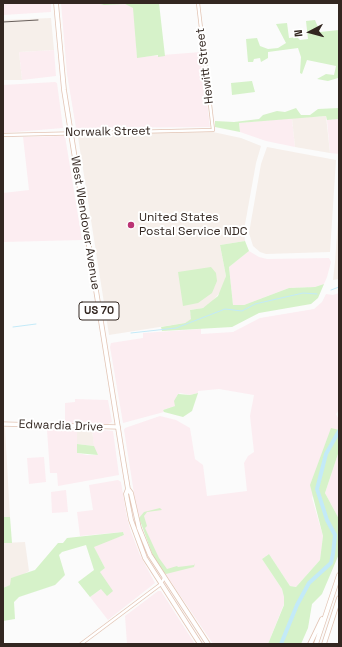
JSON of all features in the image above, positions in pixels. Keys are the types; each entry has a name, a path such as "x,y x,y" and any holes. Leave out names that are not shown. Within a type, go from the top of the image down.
{"highway":[{"name":"West Wendover Avenue","path":"56,3 61,68 70,132 128,489 131,493 144,542 166,580 208,644"},
{"name":"West Wendover Avenue","path":"128,489 126,494 129,512 138,544 160,584 200,644"},
{"path":"316,644 339,575"},
{"path":"310,644 333,593"},
{"path":"324,644 339,598"}],"main road":[{"name":"Edwardia Drive","path":"3,424 118,427"}],"street":[{"name":"Hewitt Street","path":"198,3 213,130"},
{"name":"Norwalk Street","path":"3,135 70,132 213,130"},
{"path":"81,644 166,580"}],"shaded area":[{"path":"3,3 51,3 51,12 3,15"},
{"path":"61,3 96,3 104,5 125,4 134,8 137,57 201,52 210,127 76,128 67,74"},
{"path":"51,18 54,50 19,52 22,80 3,80 3,20"},
{"path":"54,50 56,76 22,80 19,52"},
{"path":"57,83 63,128 3,133 3,85"},
{"path":"326,116 330,153 295,147 292,118"},
{"path":"292,118 295,147 266,141 240,132 239,123"},
{"path":"339,119 339,154 330,153 327,120"},
{"path":"213,132 241,138 261,146 256,163 244,230 245,241 220,245 226,276 222,290 211,303 203,308 190,310 192,319 185,323 109,335 78,137 93,134"},
{"path":"65,136 82,240 4,242 3,193 29,190 23,137"},
{"path":"267,147 336,160 330,252 266,254 260,252 253,246 249,233 261,164"},
{"path":"339,207 339,279 333,280 335,262"},
{"path":"249,251 259,257 267,259 329,258 331,262 324,284 315,287 289,288 244,305 233,305 229,267"},
{"path":"339,293 339,410 336,414 339,420 339,430 337,429 312,498 323,536 320,560 296,587 290,586 269,554 262,559 282,589 284,597 284,604 268,644 213,644 165,573 141,521 136,506 124,430 125,428 160,416 176,420 190,428 195,459 203,465 207,496 247,491 244,463 248,456 254,452 250,416 254,395 219,389 198,391 198,393 190,395 180,393 177,395 175,406 163,410 164,412 123,423 110,347 111,343 143,338 143,333 201,329 201,334 233,332 260,318 314,309 322,302 326,294 333,295"},
{"path":"75,399 108,400 112,422 108,424 65,424 65,403 75,402"},
{"path":"3,426 5,428 10,517 3,517"},
{"path":"49,427 77,428 77,453 87,455 98,455 94,449 92,429 113,431 119,475 58,486 57,473 50,473 47,430"},
{"path":"77,428 92,429 94,446 77,444"},
{"path":"339,451 339,519 325,493"},
{"path":"44,457 46,482 29,484 27,458"},
{"path":"118,480 121,482 131,532 140,555 155,583 108,620 90,597 101,589 100,572 105,568 93,546 124,535 123,532 80,536 77,512 93,510 89,485"},
{"path":"66,490 68,512 52,513 51,492"},
{"path":"25,542 29,571 21,576 11,578 11,585 3,588 3,543"},
{"path":"158,591 161,591 195,644 127,644 125,616"}],"green space":[{"path":"96,3 159,3 165,56 158,57 158,55 137,58 133,8 125,4 104,5"},
{"path":"315,20 320,32 339,30 338,78 328,81 317,79 326,74 334,75 336,66 307,60 302,74 300,73 301,57 298,48 268,52 268,58 261,62 260,58 254,59 253,62 248,62 246,39 257,38 260,46 268,49 278,48 286,43 276,24 287,23 289,38 297,37 300,40 308,39 306,21"},
{"path":"252,81 255,92 232,95 231,83"},
{"path":"296,108 301,115 310,115 318,109 339,108 339,119 327,120 326,116 239,123 240,132 215,127 215,121 234,122 259,119 263,115 277,111 285,112"},
{"path":"245,241 249,251 229,267 233,305 244,305 289,288 315,287 324,284 318,298 311,304 259,313 232,327 162,331 161,327 185,323 191,319 190,310 203,308 218,296 226,276 220,245"},
{"path":"211,267 216,273 217,281 212,293 198,303 183,306 178,272"},
{"path":"198,393 192,411 183,417 164,412 163,410 175,406 174,401 178,394 190,395"},
{"path":"331,428 339,430 339,451 325,493 339,519 339,554 322,594 312,604 308,628 301,644 268,644 284,605 284,597 282,589 262,559 269,554 290,586 296,587 320,560 323,536 310,485"},
{"path":"77,444 94,446 98,455 77,453"},
{"path":"160,508 162,510 147,512 144,516 147,526 145,528 159,558 167,569 177,566 194,565 195,563 194,567 166,574 163,573 153,556 139,518 144,512"},
{"path":"3,517 10,517 12,543 3,543"},
{"path":"123,532 124,535 94,547 105,568 100,572 113,591 107,596 101,589 90,597 78,582 94,570 86,545 62,552 59,555 65,575 55,585 19,597 14,602 15,619 3,621 3,588 10,585 11,578 35,570 58,543 63,543 67,538"}],"waterway":[{"path":"331,290 339,287"},
{"path":"131,333 176,328 225,309 242,311 255,304 303,293 317,294"},
{"path":"13,327 36,324"},
{"path":"281,644 297,605 309,583 331,563 335,535 327,520 317,489 326,454 339,431"}],"railway":[{"path":"3,22 38,20"}],"place":[{"name":"United States Postal Service NDC","path":"131,225"}]}
